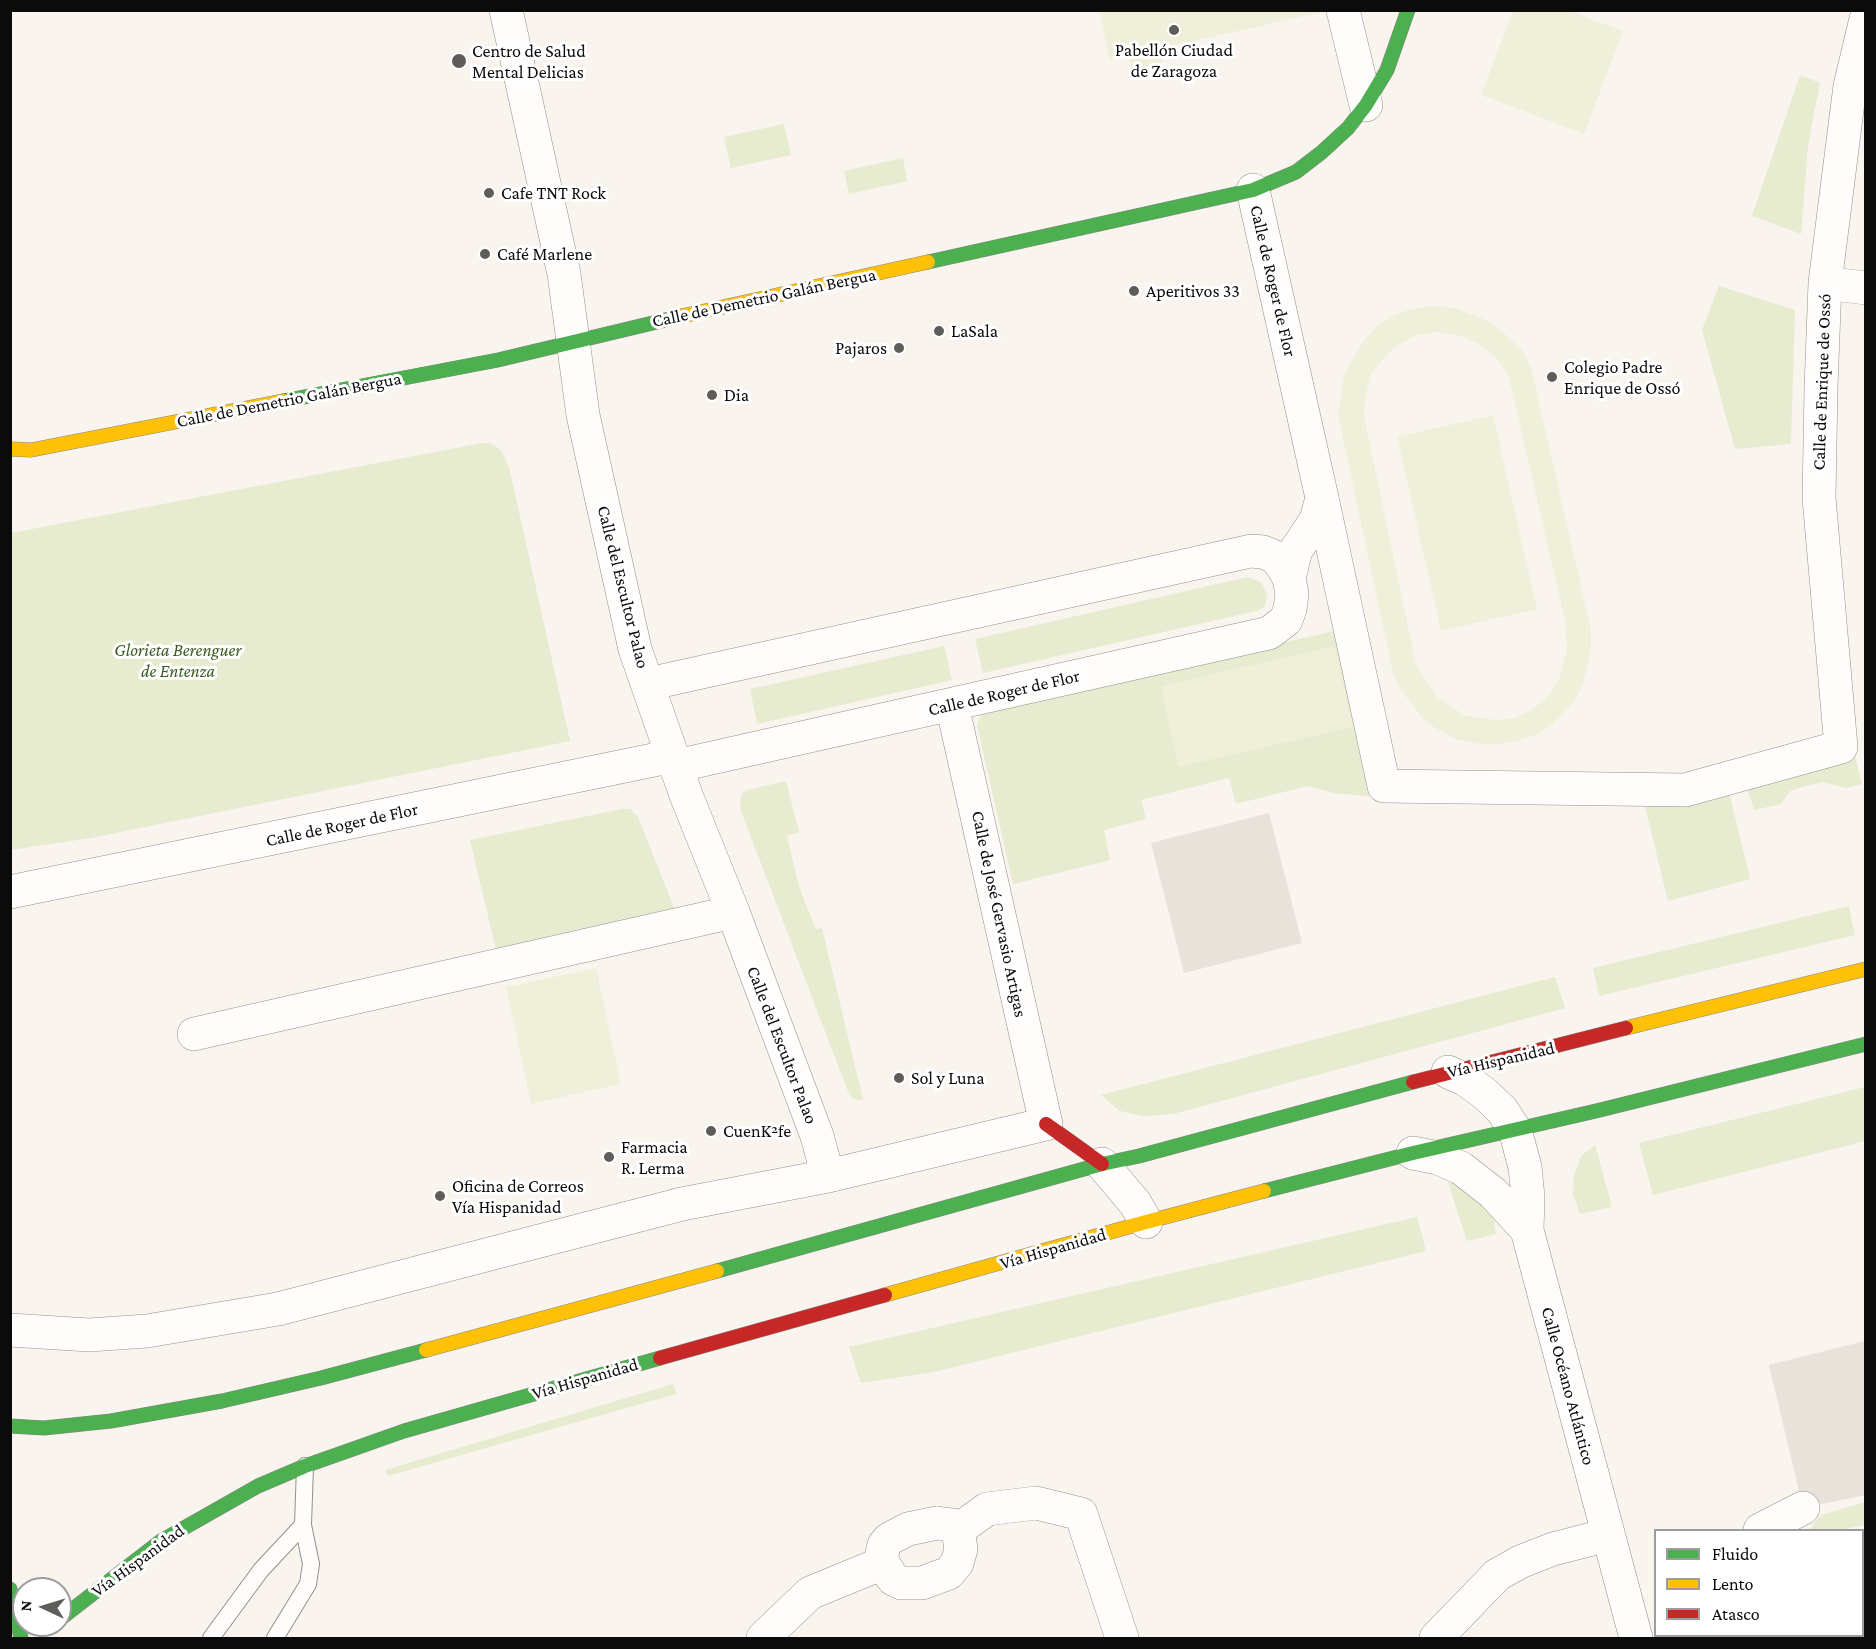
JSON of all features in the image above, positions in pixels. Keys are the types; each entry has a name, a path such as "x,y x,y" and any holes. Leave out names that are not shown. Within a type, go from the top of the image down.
{"main road":[{"name":"Calle de Demetrio Galán Bergua","path":"17,454 498,360 1253,190 1296,172 1348,128 1366,105 1386,70 1408,10"},
{"name":"Vía Hispanidad","path":"10,1426 44,1428 111,1421 222,1401 321,1378 496,1332 1102,1164 1448,1072 1866,969"},
{"name":"Vía Hispanidad","path":"72,1610 170,1536 258,1486 305,1466 404,1431 1146,1222 1413,1153 1515,1131 1866,1044"},
{"path":"1046,1124 1102,1164"},
{"path":"10,1589 21,1638"}],"street":[{"name":"Calle del Escultor Palao","path":"506,10 564,274 583,415 635,649 813,1126 828,1176"},
{"path":"1343,10 1366,105"},
{"name":"Calle de Enrique de Ossó","path":"1322,498 1384,786 1685,790 1841,747 1819,498 1825,283 1850,86 1866,18"},
{"name":"Calle de Roger de Flor","path":"10,892 952,705 1269,633 1286,620 1292,594 1289,578 1296,550 1317,520 1322,498 1253,190"},
{"path":"1825,283 1866,288"},
{"path":"648,684 1251,551 1263,552 1275,557 1289,578"},
{"name":"Calle de José Gervasio Artigas","path":"952,705 1046,1124"},
{"path":"194,1034 732,912"},
{"name":"Calle Océano Atlántico","path":"1448,1072 1466,1080 1484,1093 1502,1110 1515,1131 1525,1167 1528,1197 1527,1230 1635,1638"},
{"path":"10,1330 89,1335 147,1331 279,1309 682,1204 828,1176 1046,1124"},
{"path":"1413,1153 1438,1158 1461,1168 1493,1193 1527,1230"},
{"path":"1102,1164 1135,1203 1146,1222"},
{"path":"958,1530 987,1509 1035,1503 1081,1514 1122,1638"},
{"path":"1762,1529 1803,1508"},
{"path":"938,1523 953,1525 958,1530 961,1549 957,1563 949,1573 937,1579 910,1585 902,1583 893,1579 883,1563 884,1545 898,1534 926,1524 938,1523"},
{"path":"1436,1638 1497,1575 1542,1553 1606,1533"},
{"path":"764,1638 810,1593 883,1563"}],"lane":[{"path":"275,1638 308,1584 311,1564 303,1525 305,1466"},
{"path":"211,1638 261,1570 303,1525"}],"green space":[{"name":"Pabellón Ciudad de Zaragoza","path":"1330,10 1160,49 1163,69 1133,76 1129,56 1110,60 1099,11"},
{"path":"1513,11 1569,11 1623,31 1584,134 1481,95"},
{"path":"1800,75 1820,83 1808,145 1801,234 1752,216"},
{"path":"784,124 791,155 731,168 724,137"},
{"path":"903,158 907,181 849,194 844,171"},
{"path":"1719,286 1795,310 1791,444 1735,449 1702,330"},
{"path":"1431,306 1454,308 1493,324 1521,348 1531,367 1591,630 1591,648 1583,684 1575,701 1552,725 1535,735 1516,741 1479,744 1456,739 1438,730 1423,719 1401,690 1393,673 1338,415 1344,375 1362,343 1375,328 1390,317 1411,309","holes":["1439,332 1464,337 1483,347 1496,358 1508,374 1565,620 1567,651 1559,679 1551,692 1528,712 1513,718 1496,720 1464,715 1437,697 1416,665 1364,416 1371,375 1396,346 1415,336"]},
{"path":"1493,415 1537,609 1441,631 1397,437"},
{"name":"Glorieta Berenguer de Entenza","path":"490,443 501,450 509,467 570,741 91,838 11,850 11,533"},
{"path":"1248,577 1261,582 1267,594 1263,608 1256,611 983,673 975,639"},
{"path":"1366,624 1400,779 1399,799 1334,793 1308,786 1236,804 1229,778 1141,800 1146,819 1104,830 1110,860 1013,884 977,725 982,712 989,708"},
{"path":"944,646 952,680 757,724 750,689"},
{"path":"1335,646 1353,727 1178,767 1161,686"},
{"path":"1855,757 1862,784 1846,788 1822,782 1805,786 1790,791 1781,804 1754,810 1747,787"},
{"path":"786,781 799,832 787,836 799,887 816,929 822,928 863,1100 857,1100 851,1096 847,1089 741,811 740,800 743,793"},
{"path":"1729,792 1750,879 1668,901 1643,798"},
{"path":"630,809 638,817 676,913 497,954 470,840"},
{"path":"1849,906 1855,935 1599,996 1593,968"},
{"path":"596,968 621,1084 531,1104 506,987"},
{"path":"1555,977 1565,1008 1173,1114 1144,1116 1120,1111 1101,1095"},
{"path":"1865,1087 1865,1141 1653,1195 1639,1143"},
{"path":"1595,1145 1612,1207 1580,1214 1573,1194 1574,1175 1582,1155"},
{"path":"1448,1182 1465,1184 1486,1204 1494,1220 1496,1234 1467,1241"},
{"path":"1417,1217 1426,1251 934,1372 861,1383 849,1347"},
{"path":"673,1384 676,1394 388,1476 385,1470"},
{"path":"1865,1502 1865,1525 1848,1529 1810,1529 1821,1515"}],"shaded area":[{"path":"1269,813 1302,943 1184,973 1151,843"},
{"path":"1865,1341 1865,1495 1803,1508 1769,1365"}],"traffic: fast":[{"path":"928,262 1253,190 1296,172 1348,128 1366,105 1387,70 1408,10"},
{"path":"283,401 498,360 682,316"},
{"path":"1264,1191 1866,1044"},
{"path":"717,1271 1102,1164 1413,1082"},
{"path":"10,1426 44,1428 111,1421 222,1401 426,1350"},
{"path":"72,1610 161,1541 258,1486 305,1466 404,1431 660,1358"},
{"path":"10,1589 21,1638"}],"traffic: slow":[{"path":"682,316 928,262"},
{"path":"10,449 31,450 283,401"},
{"path":"1626,1028 1866,969"},
{"path":"885,1295 1264,1191"},
{"path":"426,1350 717,1271"}],"traffic: jam":[{"path":"1413,1082 1626,1028"},
{"path":"1046,1124 1102,1164"},
{"path":"660,1358 885,1295"}],"place":[{"name":"Pabellón Ciudad de Zaragoza","path":"1174,30"},
{"name":"Centro de Salud Mental Delicias","path":"459,61"},
{"name":"Cafe TNT Rock","path":"489,193"},
{"name":"Café Marlene","path":"485,254"},
{"name":"Aperitivos 33","path":"1134,291"},
{"name":"LaSala","path":"939,331"},
{"name":"Pajaros","path":"899,348"},
{"name":"Colegio Padre Enrique de Ossó","path":"1552,377"},
{"name":"Dia","path":"712,395"},
{"name":"Sol y Luna","path":"899,1078"},
{"name":"CuenK²fe","path":"711,1131"},
{"name":"Farmacia R. Lerma","path":"609,1157"},
{"name":"Oficina de Correos Vía Hispanidad","path":"440,1196"}]}
